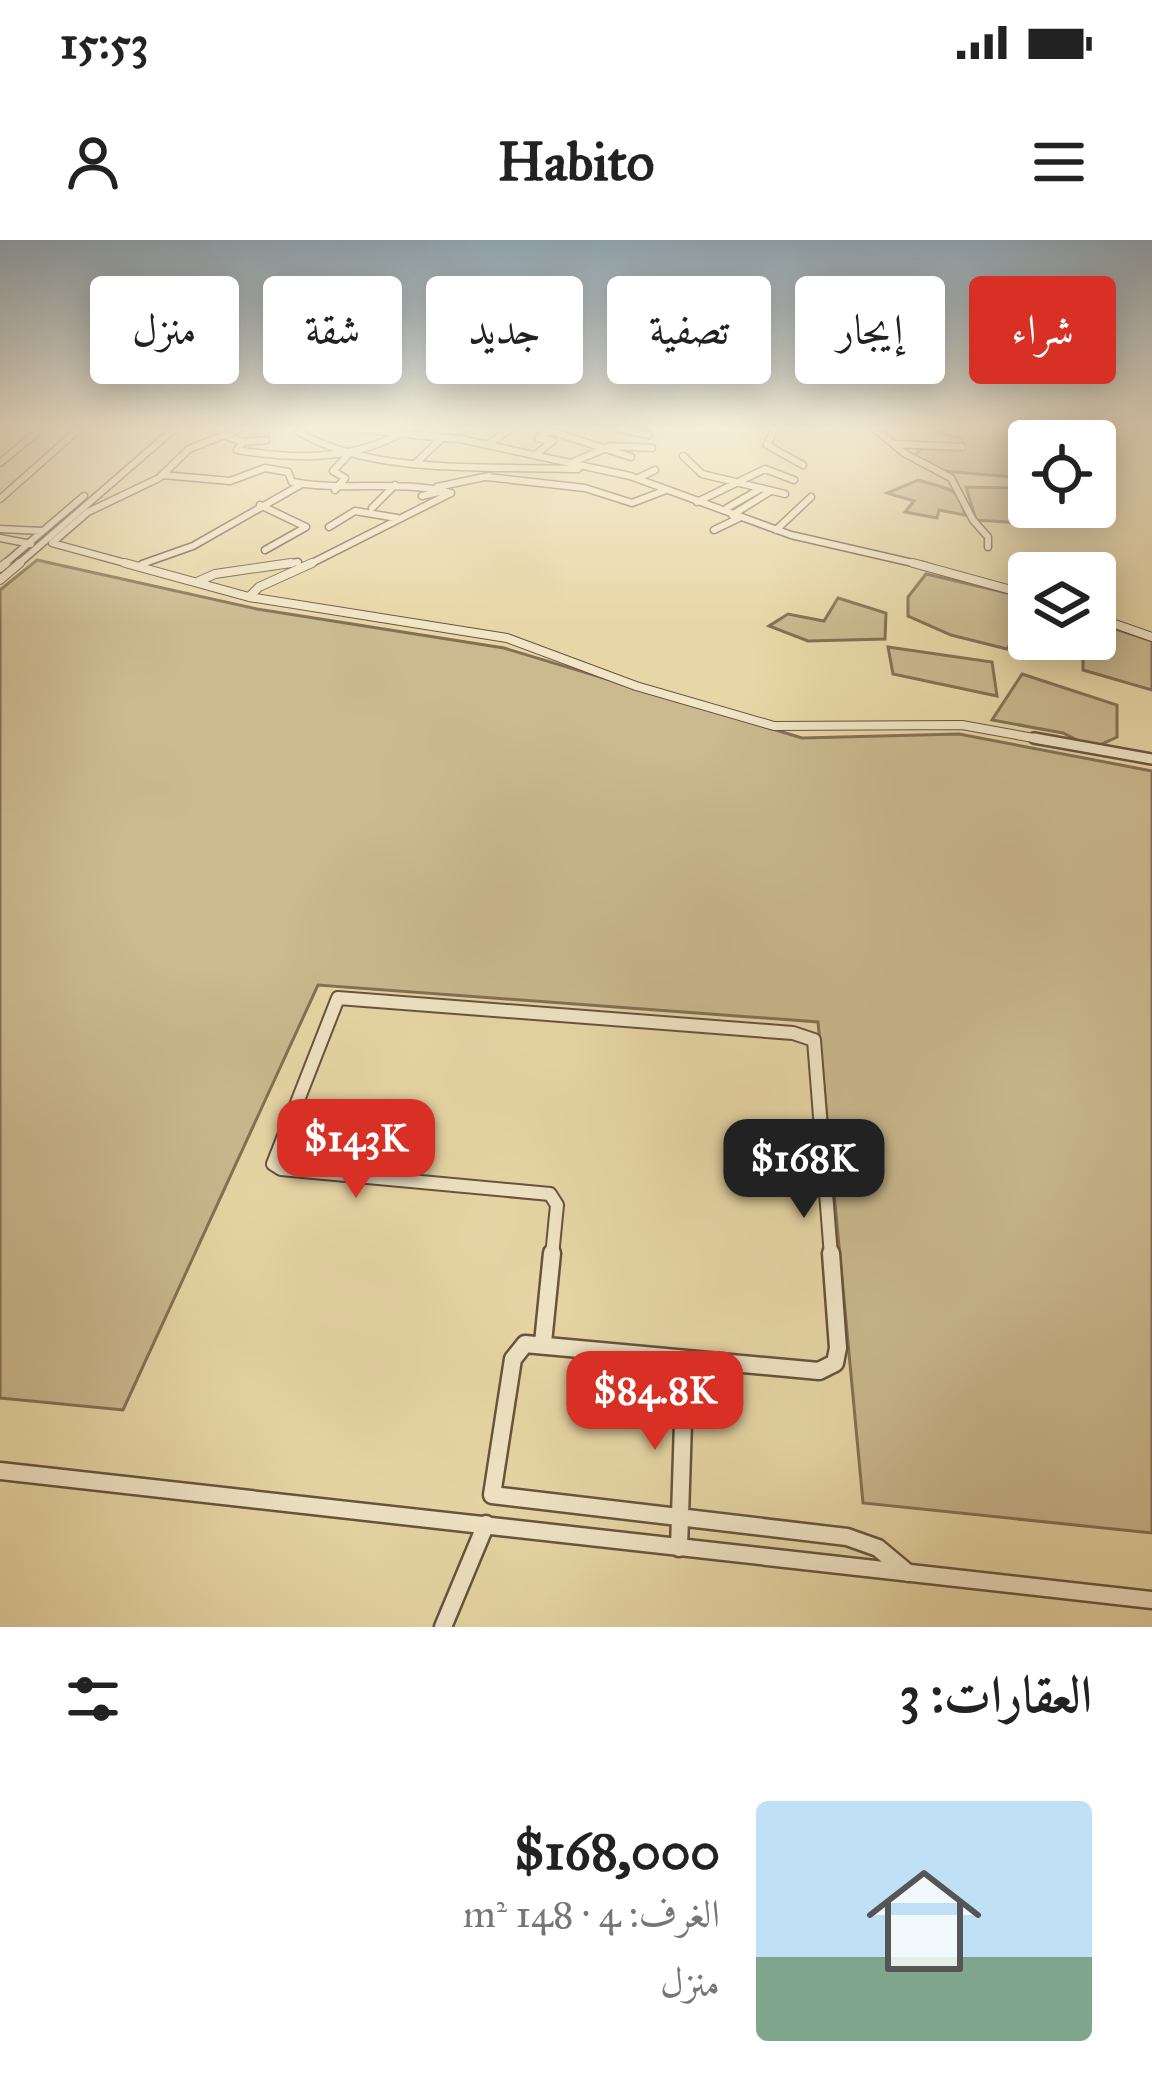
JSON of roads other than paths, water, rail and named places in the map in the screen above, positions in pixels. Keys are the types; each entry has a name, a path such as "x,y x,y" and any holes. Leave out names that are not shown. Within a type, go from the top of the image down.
{"street":[{"path":"3,564 87,494"},
{"path":"0,580 99,494"},
{"path":"52,543 88,512 125,494"},
{"path":"139,565 193,546 282,494"},
{"path":"372,508 386,494"},
{"path":"422,496 429,494"},
{"path":"249,597 307,563 372,536 450,494"},
{"path":"603,494 632,503 656,494"},
{"path":"676,494 776,530 1008,590"},
{"path":"697,502 714,494"},
{"path":"714,530 755,494"},
{"path":"733,514 766,494"},
{"path":"960,494 988,537 988,548"},
{"path":"776,530 812,497"},
{"path":"406,502 428,506"},
{"path":"260,505 306,527 265,550"},
{"path":"329,527 355,511 401,519"},
{"path":"0,529 42,531"},
{"path":"0,538 52,543 249,597 507,638 637,686 774,725 962,724 1152,759"},
{"path":"3,564 24,560"},
{"path":"198,581 237,570 307,563"},
{"path":"1116,624 1152,637"},
{"path":"543,1343 557,1205 550,1195 281,1169 273,1164 338,998 793,1033 814,1040 838,1348 835,1363 819,1371 525,1345 515,1354 492,1495 847,1537 878,1548 908,1573"},
{"path":"679,1548 685,1359"},
{"path":"0,1472 1152,1600"},
{"path":"443,1627 486,1524"}]}
